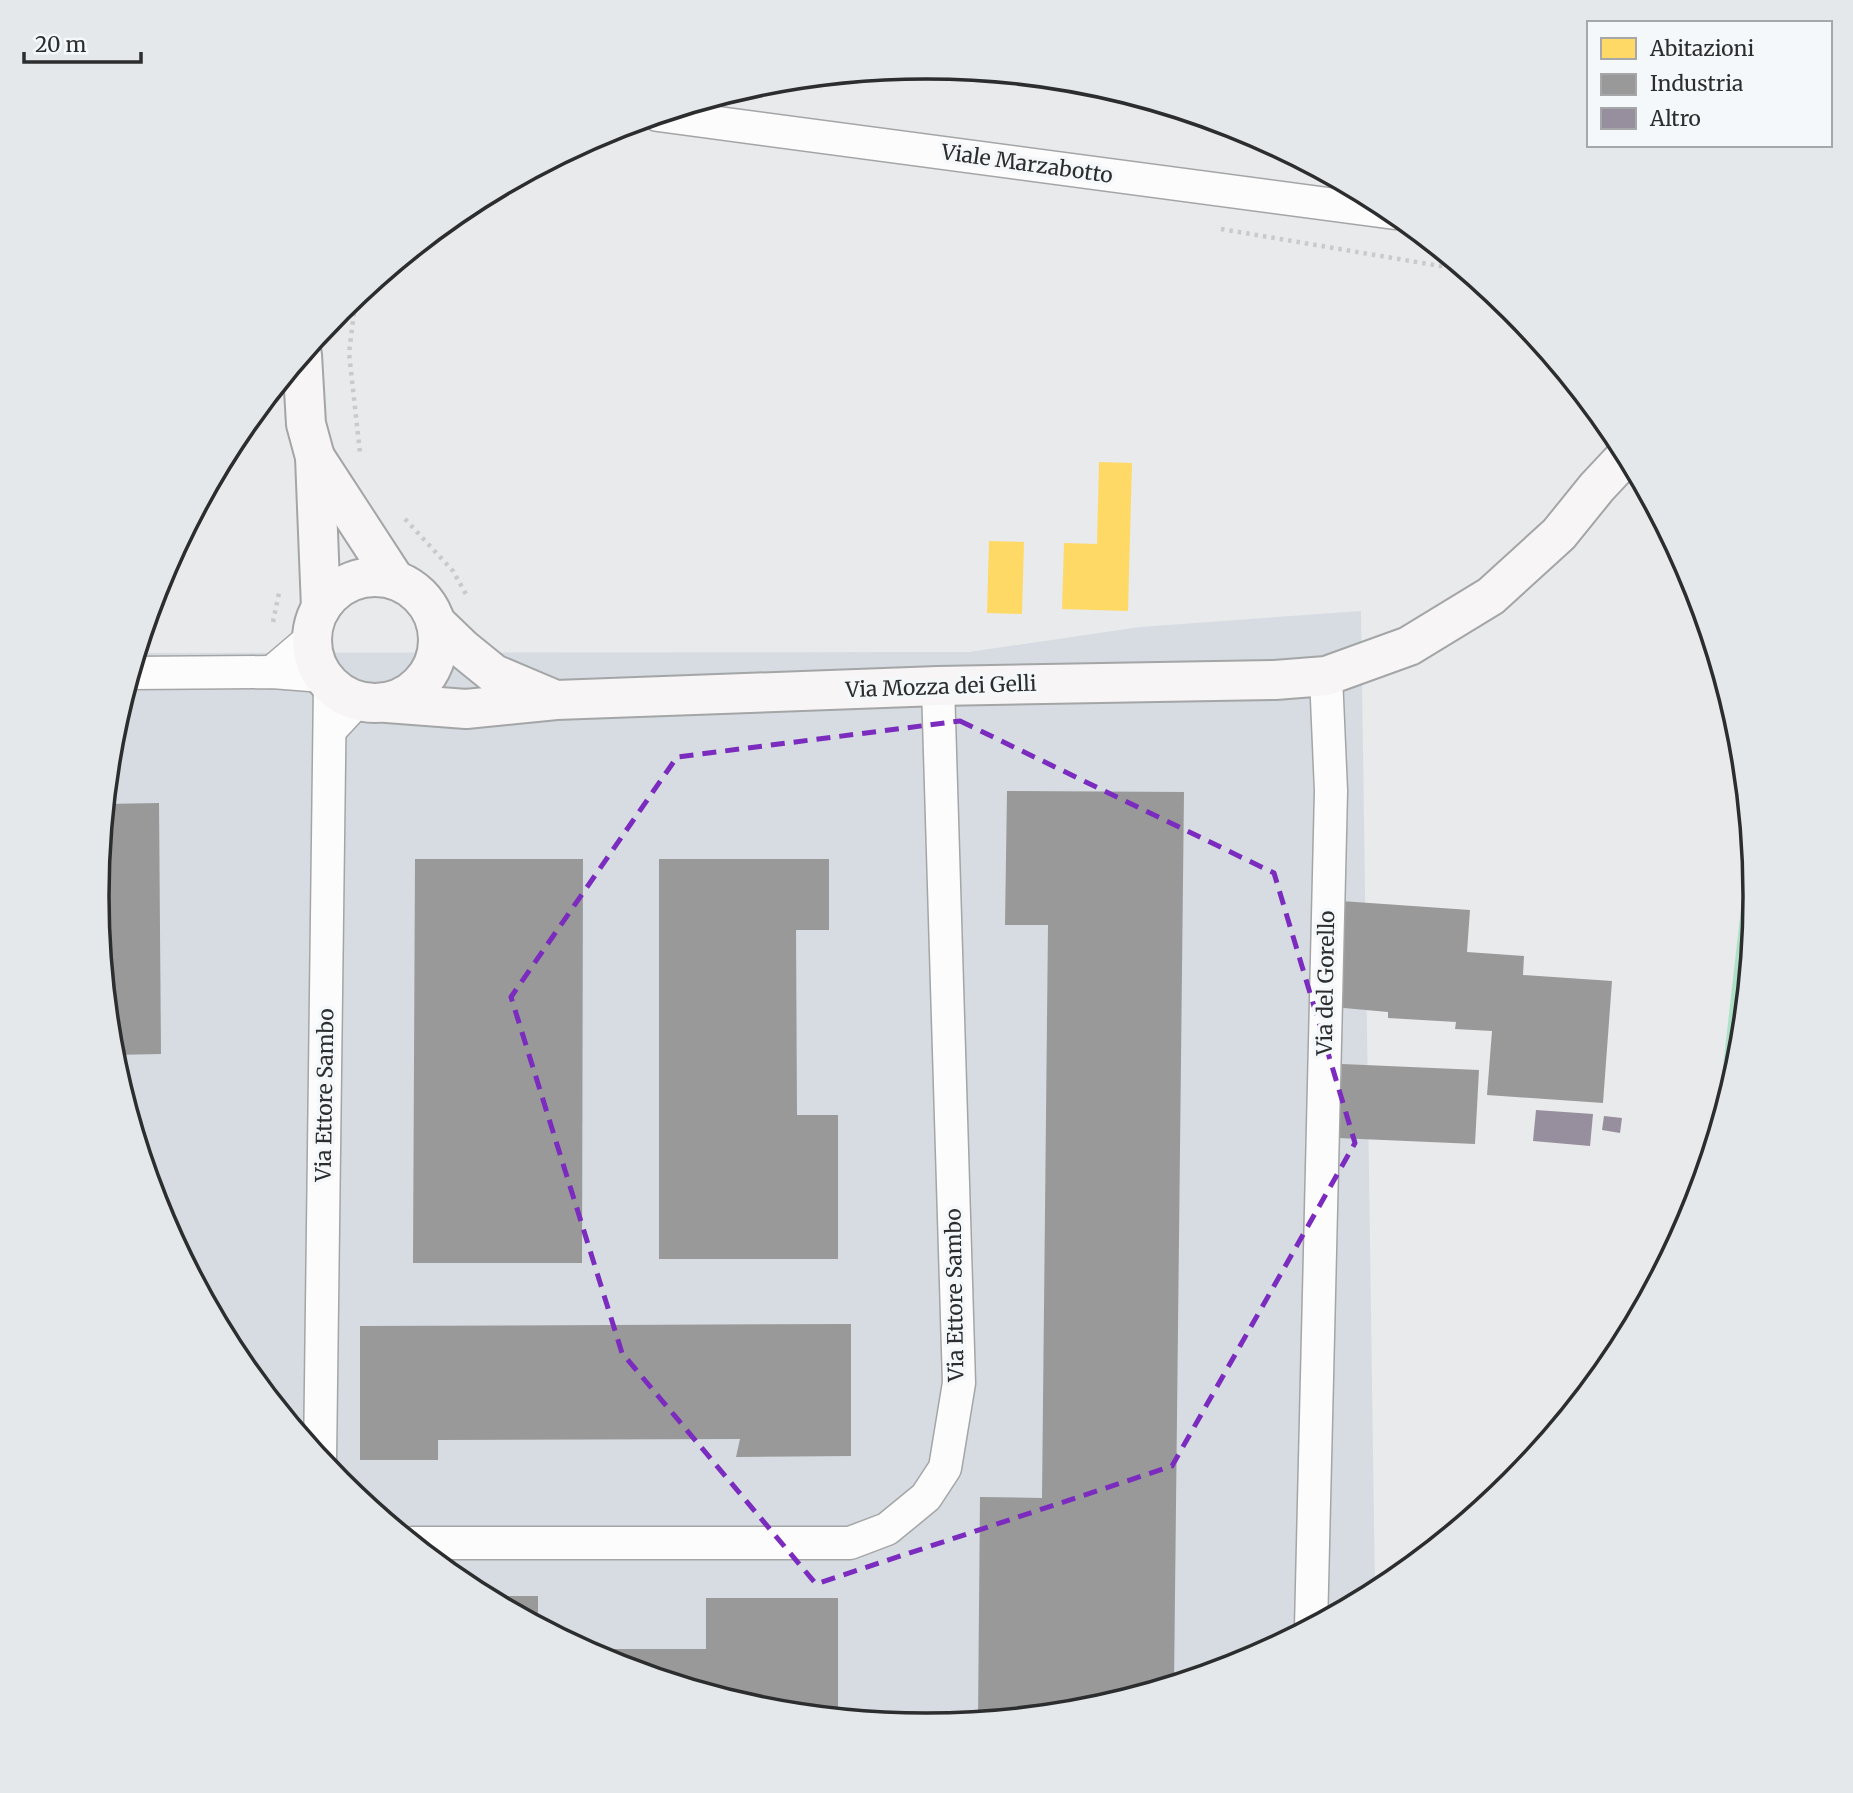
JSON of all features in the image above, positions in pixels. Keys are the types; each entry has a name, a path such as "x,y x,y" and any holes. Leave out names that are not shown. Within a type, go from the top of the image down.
{"street":[{"name":"Viale Marzabotto","path":"679,118 1369,210"},
{"path":"303,368 306,424 316,457 395,580"},
{"path":"1597,486 1610,448"},
{"path":"272,672 316,623 334,592 353,581 374,577 395,580 413,589 428,604 436,623 438,644 434,664 423,682 407,695 349,691 318,668 312,648 316,623 316,457"},
{"path":"1326,676 1409,646 1491,596 1559,534 1619,463"},
{"name":"Via Mozza dei Gelli","path":"436,623 494,674 556,700"},
{"name":"Via Mozza dei Gelli","path":"141,673 272,672 349,691 466,709 556,700 937,686 1275,680 1326,676"},
{"name":"Via del Gorello","path":"1311,1618 1331,791 1326,676"},
{"name":"Via Ettore Sambo","path":"428,1544 850,1543 887,1529 926,1497 945,1468 958,1384 937,686"},
{"name":"Via Ettore Sambo","path":"320,1445 330,730 349,691"}],"path":[{"path":"354,312 349,354 361,456"},
{"path":"402,515 453,571 468,599"}],"highlighted area":[{"path":"960,721 1274,873 1355,1143 1172,1466 816,1584 622,1353 511,997 677,757"}],"shaded area":[{"path":"1361,611 1375,1580 1288,1630 1239,1652 1138,1686 1086,1699 1033,1707 926,1714 873,1712 767,1699 664,1671 614,1652 518,1605 472,1576 387,1511 348,1475 312,1436 247,1351 218,1305 171,1209 137,1108 124,1056 116,1003 109,897 111,843 124,737 146,653 969,652 1140,627"}],"green space":[{"path":"1744,886 1737,1003 1720,1091"}],"building: Abitazioni":[{"path":"1099,462 1132,463 1128,611 1062,609 1064,543 1097,544"},
{"path":"989,541 1024,542 1022,614 987,613"}],"building: Industria":[{"path":"1007,791 1184,792 1174,1675 1086,1699 978,1712 980,1497 1042,1498 1048,925 1005,925"},
{"path":"159,803 161,1054 124,1055 111,950 109,897 115,804"},
{"path":"415,859 583,859 582,1263 413,1263"},
{"path":"659,859 829,859 829,930 796,930 797,1115 838,1115 838,1259 659,1259"},
{"path":"1341,901 1470,910 1467,952 1524,956 1523,975 1612,981 1603,1103 1487,1095 1492,1031 1455,1029 1456,1022 1388,1018 1388,1012 1333,1007"},
{"path":"1342,1064 1479,1070 1475,1144 1338,1138"},
{"path":"851,1324 851,1456 736,1457 740,1439 438,1440 438,1460 360,1460 360,1326"},
{"path":"504,1596 538,1596 538,1616"},
{"path":"706,1598 838,1598 838,1709 767,1699 715,1686 664,1671 607,1649 706,1649"}],"building: Altro":[{"path":"1536,1110 1593,1114 1590,1146 1533,1141"},
{"path":"1604,1116 1622,1118 1620,1133 1602,1130"}]}
